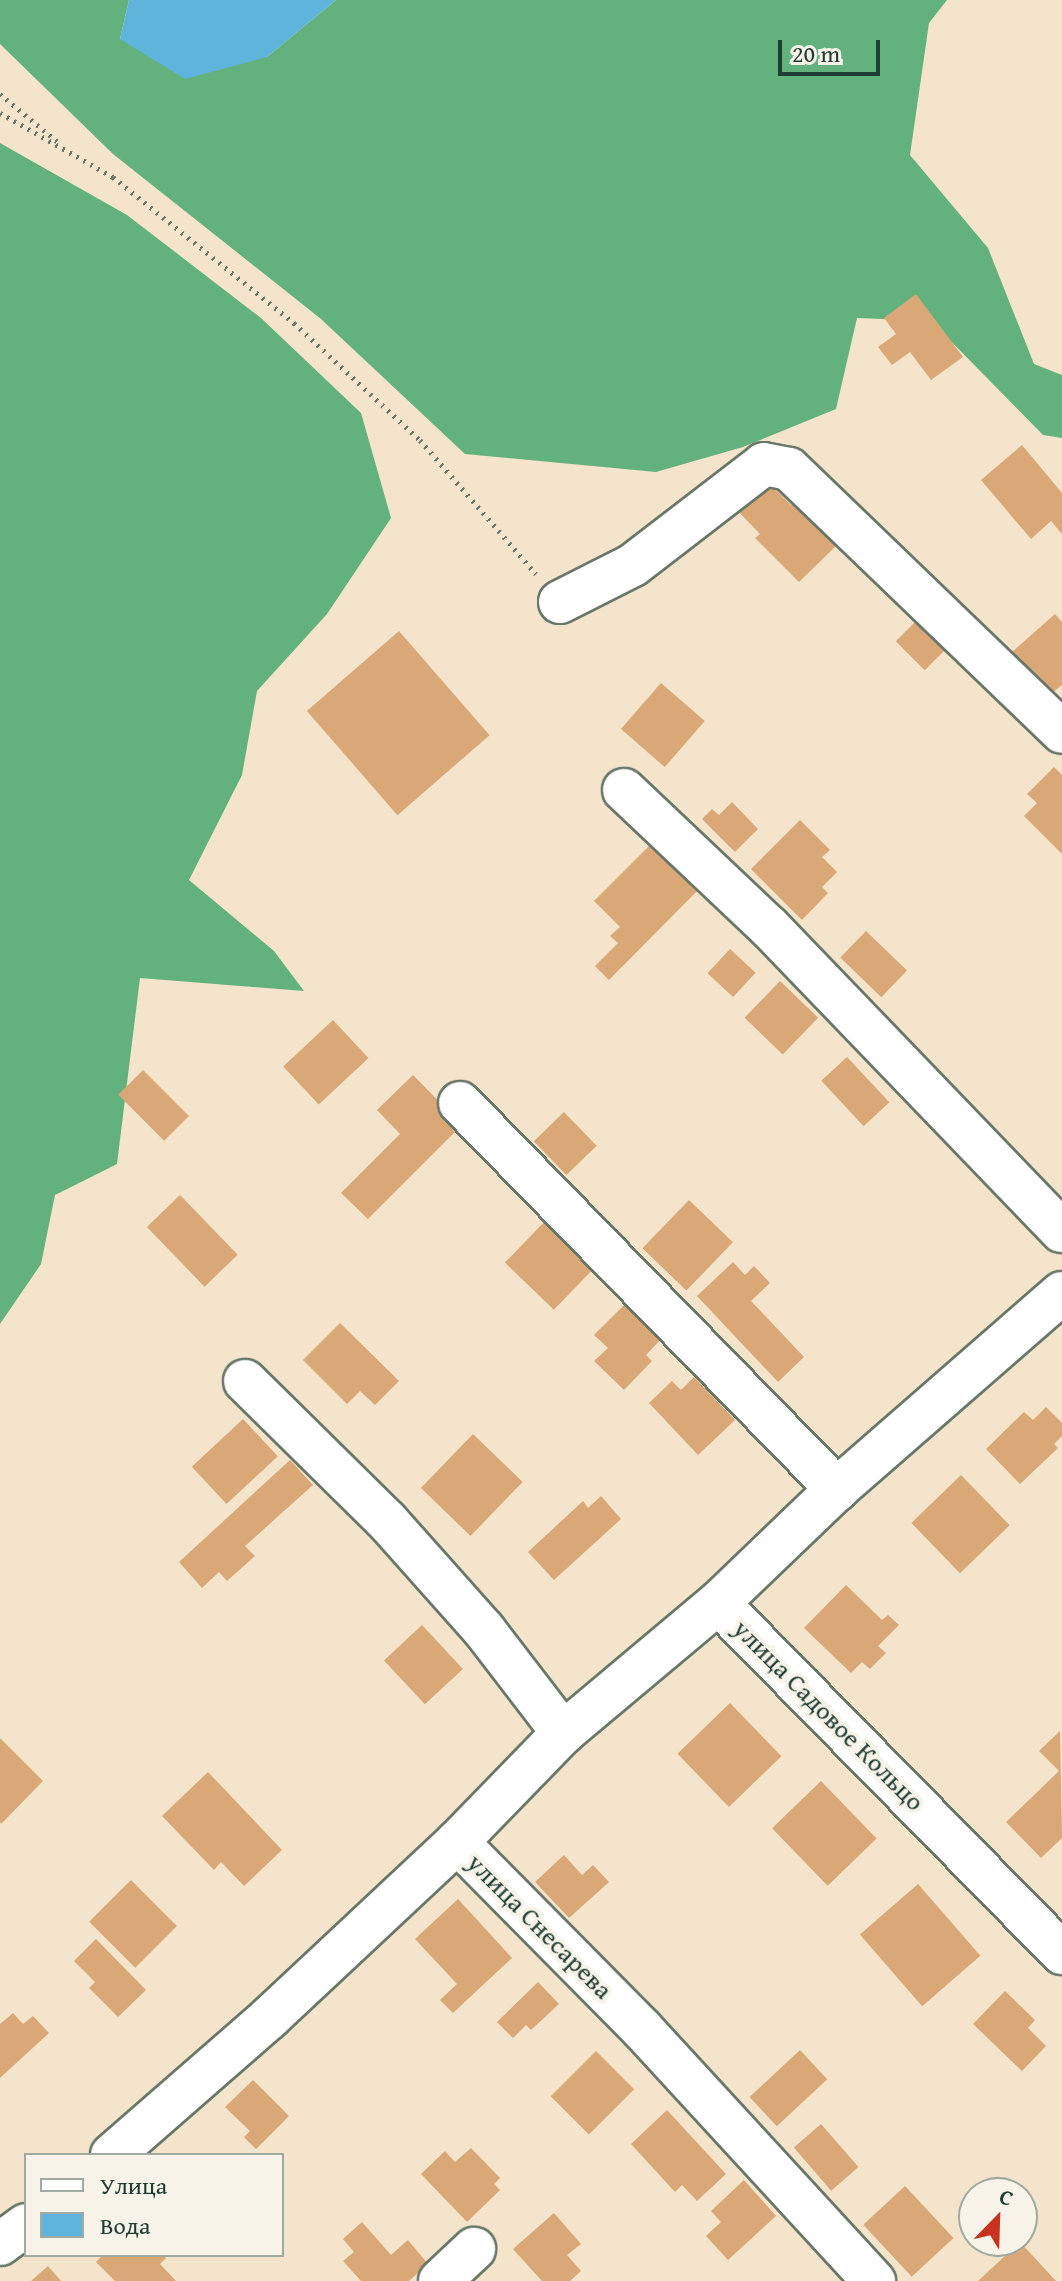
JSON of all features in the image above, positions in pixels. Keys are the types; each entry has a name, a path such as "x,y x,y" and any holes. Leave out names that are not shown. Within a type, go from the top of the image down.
{"street":[{"path":"560,602 633,565 764,464 789,469 1062,732"},
{"path":"624,790 769,927 1062,1231"},
{"path":"460,1103 837,1489"},
{"name":"улица Садовое Кольцо","path":"1054,1930 718,1603 837,1489 1062,1293"},
{"path":"245,1381 387,1521 484,1630 563,1733"},
{"path":"457,1842 563,1733 718,1603"},
{"name":"улица Снесарева","path":"114,2153 269,2018 457,1842 642,2029 874,2281"},
{"path":"0,2244 24,2226"},
{"path":"440,2281 474,2249"}],"path":[{"path":"0,94 68,151"},
{"path":"0,113 113,177 306,334 420,440 560,602"}],"green space":[{"path":"0,0 129,0 120,39 267,57 336,0 947,0 929,23 910,155 988,248 1034,364 1062,375 1062,438 1043,435 931,321 857,318 836,409 743,447 656,472 465,454 321,319 113,154 0,44"},
{"path":"0,143 127,215 261,318 361,413 391,518 327,614 257,691 242,775 189,880 274,951 304,991 140,978 117,1164 55,1195 41,1264 0,1324"}],"water":[{"path":"129,0 336,0 267,57 185,79 120,39"}],"building":[{"path":"916,294 963,357 931,380 910,352 892,365 878,347 896,334 884,318"},
{"path":"1022,445 1062,493 1062,534 1051,521 1031,539 981,480"},
{"path":"767,481 791,505 795,500 839,543 799,582 755,538 760,534 737,510"},
{"path":"1055,614 1062,622 1062,685 1051,694 1012,652"},
{"path":"917,620 946,649 925,670 896,641"},
{"path":"399,631 490,735 397,815 307,711"},
{"path":"661,683 705,721 665,767 621,729"},
{"path":"1054,767 1062,775 1062,854 1024,816 1037,803 1027,794"},
{"path":"732,802 758,829 735,852 702,819 712,809 719,815"},
{"path":"800,820 830,850 822,857 837,872 822,887 828,893 802,920 751,869"},
{"path":"655,840 701,887 609,980 595,966 618,943 610,936 620,927 594,901"},
{"path":"866,931 907,971 881,997 840,958"},
{"path":"730,949 756,973 733,997 707,973"},
{"path":"780,981 818,1018 783,1055 745,1018"},
{"path":"333,1020 368,1058 319,1104 283,1066"},
{"path":"847,1057 889,1102 864,1126 821,1081"},
{"path":"143,1070 189,1116 164,1141 118,1095"},
{"path":"413,1075 462,1125 368,1219 341,1193 400,1134 377,1110"},
{"path":"564,1112 597,1146 566,1175 534,1141"},
{"path":"180,1195 238,1255 205,1287 147,1227"},
{"path":"689,1200 733,1242 686,1291 642,1248"},
{"path":"548,1218 597,1265 554,1310 505,1263"},
{"path":"733,1262 745,1275 754,1266 770,1283 751,1301 804,1357 778,1382 697,1296"},
{"path":"626,1303 662,1338 646,1355 652,1361 624,1390 594,1361 608,1348 594,1335"},
{"path":"340,1323 399,1381 375,1405 360,1391 347,1404 303,1360"},
{"path":"694,1377 735,1420 698,1455 649,1403 672,1381 681,1390"},
{"path":"1046,1407 1062,1423 1062,1436 1054,1444 1058,1448 1020,1484 986,1449 1024,1412 1033,1420"},
{"path":"243,1419 278,1456 227,1504 192,1467"},
{"path":"473,1434 523,1482 471,1536 421,1488"},
{"path":"290,1460 313,1485 245,1546 255,1556 227,1581 219,1572 202,1588 179,1562"},
{"path":"961,1475 1010,1525 960,1573 911,1523"},
{"path":"601,1496 621,1519 554,1580 528,1552 583,1501 588,1508"},
{"path":"846,1585 882,1620 888,1615 899,1625 878,1646 886,1653 870,1669 862,1662 851,1673 804,1628"},
{"path":"422,1625 463,1669 425,1704 384,1660"},
{"path":"730,1703 781,1756 729,1807 677,1754"},
{"path":"1060,1731 1062,1838 1041,1858 1006,1822 1059,1771 1039,1751"},
{"path":"0,1738 43,1781 1,1824 0,1822"},
{"path":"208,1772 282,1850 244,1886 221,1862 214,1870 162,1816"},
{"path":"821,1781 877,1839 828,1886 772,1828"},
{"path":"564,1855 582,1875 593,1865 609,1882 569,1918 535,1882"},
{"path":"131,1880 177,1926 135,1968 89,1922"},
{"path":"918,1884 980,1956 922,2006 860,1935"},
{"path":"458,1899 512,1958 453,2013 440,2000 457,1984 415,1939"},
{"path":"96,1939 146,1990 118,2017 89,1988 95,1982 74,1961"},
{"path":"538,1982 559,2004 531,2030 526,2025 513,2038 497,2022"},
{"path":"1005,1991 1035,2020 1028,2028 1046,2046 1022,2071 973,2024"},
{"path":"13,2013 23,2024 33,2016 49,2033 0,2078 0,2024"},
{"path":"800,2050 827,2079 777,2126 750,2097"},
{"path":"596,2051 634,2089 589,2134 551,2096"},
{"path":"253,2080 289,2116 256,2149 244,2137 250,2131 225,2107"},
{"path":"667,2110 726,2174 697,2201 682,2185 675,2192 631,2144"},
{"path":"821,2124 858,2167 831,2191 794,2148"},
{"path":"471,2148 500,2178 494,2184 500,2190 467,2222 421,2174 445,2151 455,2162"},
{"path":"744,2180 776,2216 728,2260 706,2236 721,2222 711,2211"},
{"path":"905,2186 953,2238 912,2277 863,2225"},
{"path":"554,2213 581,2244 567,2255 581,2271 570,2281 542,2281 513,2249"},
{"path":"362,2222 391,2255 408,2240 428,2264 409,2281 361,2281 343,2261 354,2252 343,2239"},
{"path":"101,2257 165,2257 160,2264 176,2281 115,2281 96,2262"},
{"path":"1004,2257 1034,2257 1056,2281 978,2281"},
{"path":"48,2266 61,2281 31,2281"}]}
